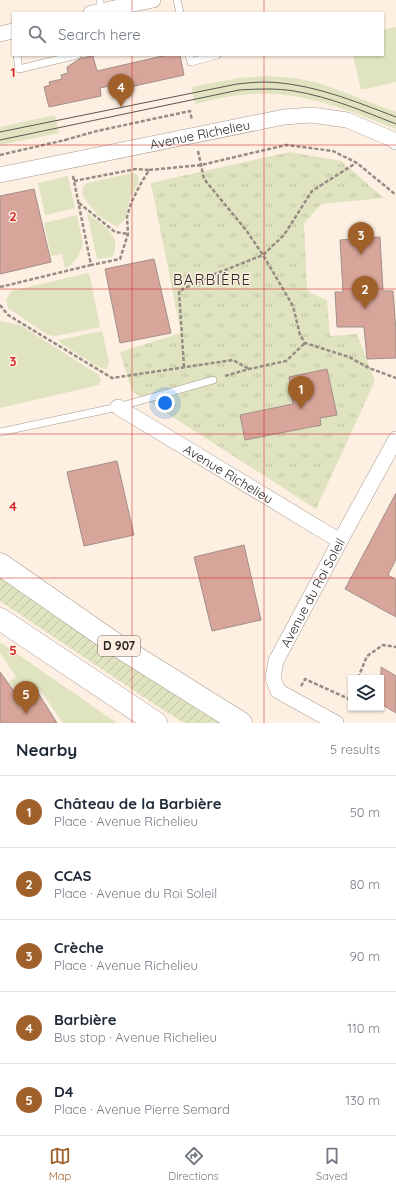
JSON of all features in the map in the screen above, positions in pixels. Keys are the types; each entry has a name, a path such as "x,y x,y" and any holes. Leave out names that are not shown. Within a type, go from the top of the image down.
{"main road":[{"name":"D 907","path":"0,564 118,646 241,723"},
{"path":"0,619 156,723"}],"street":[{"path":"97,8 152,0"},
{"path":"0,34 12,32"},
{"name":"Avenue Richelieu","path":"0,175 284,117 312,115 347,120 396,142"},
{"name":"Avenue Richelieu","path":"118,406 340,541"},
{"name":"Avenue du Roi Soleil","path":"336,723 278,691 273,678 276,661 396,439"}],"lane":[{"path":"177,0 180,12"},
{"path":"17,56 20,69 73,56"},
{"path":"189,56 191,62 213,56"},
{"path":"0,432 118,406 213,380"}],"path":[{"path":"65,140 97,130 190,111 204,179 246,230 263,255 293,306 300,335 305,343 349,356 369,368 396,378"},
{"path":"74,181 136,169 149,170 201,165 286,145 333,151 357,163 396,195"},
{"path":"184,367 179,292 215,274 263,255 284,235 312,191 357,163"},
{"path":"0,287 120,259 128,234 127,217 131,203 149,170"},
{"path":"72,171 91,265"},
{"path":"78,203 115,232 128,234"},
{"path":"0,305 8,315 112,378 233,360 249,368"},
{"path":"213,380 249,368 286,361 305,343"},
{"path":"359,675 367,656 383,645 396,648"},
{"path":"293,700 305,679 348,699"}],"green space":[{"path":"396,27 396,82 361,90 353,56 384,56 384,30"},
{"path":"267,76 295,78 322,84 396,112 396,129 358,114 300,97 260,94 223,97 195,104 191,87 239,78"},
{"path":"55,115 59,133 0,145 0,127"},
{"path":"290,152 341,161 384,198 321,204 304,224 307,289 311,293 327,300 330,336 357,334 375,381 316,509 132,391 120,352 181,333 151,183"},
{"path":"132,173 137,174 139,178 138,184 130,198 125,220 117,227 99,216 86,201 82,193 83,187 87,183"},
{"path":"68,176 75,208 45,215 38,183"},
{"path":"87,213 110,231 115,243 115,249 112,257 97,259"},
{"path":"77,215 83,244 79,255 71,265 65,268 62,254 51,256 44,223"},
{"path":"88,273 90,276 100,327 55,336 48,335 8,308 6,300 11,291"},
{"path":"0,321 20,325 99,375 101,380 99,385 0,408"},
{"path":"102,331 109,362 107,369 100,368 60,343 59,340"},
{"path":"0,576 222,723 184,723 160,708 0,601"},
{"path":"0,642 117,723 63,723 40,690 34,686 18,695 9,681 16,677 0,653"}],"building":[{"path":"93,56 97,71 163,56 180,56 184,75 130,87 129,82 100,88 101,96 49,107 44,87 50,85 49,82 62,79 61,75 68,73 67,67 81,58"},
{"path":"34,189 51,262 0,274 0,196"},
{"path":"380,237 383,291 393,291 396,331 396,358 367,359 364,327 337,327 335,292 343,292 340,240"},
{"path":"154,259 171,333 120,343 105,269"},
{"path":"327,369 337,415 320,418 321,425 245,440 240,415 293,404 289,377"},
{"path":"117,461 134,535 84,546 67,472"},
{"path":"396,493 396,559 388,575 396,580 396,617 345,589"},
{"path":"244,545 261,620 212,631 194,557"},
{"path":"381,667 396,676 396,713 384,706 384,675 381,675"},
{"path":"0,672 19,698 35,688 57,723 0,723"}],"tram line":[{"path":"0,132 237,84 258,82 282,83 316,89 396,117"},
{"path":"0,140 239,90 253,89 280,89 320,97 396,124"}],"place":[{"name":"Barbière","path":"121,107"},
{"name":"Crèche","path":"361,255"},
{"name":"CCAS","path":"365,309"},
{"name":"Château de la Barbière","path":"301,409"},
{"name":"D4","path":"26,714"}],"district":[{"name":"BARBIÈRE","path":"212,280"}]}
